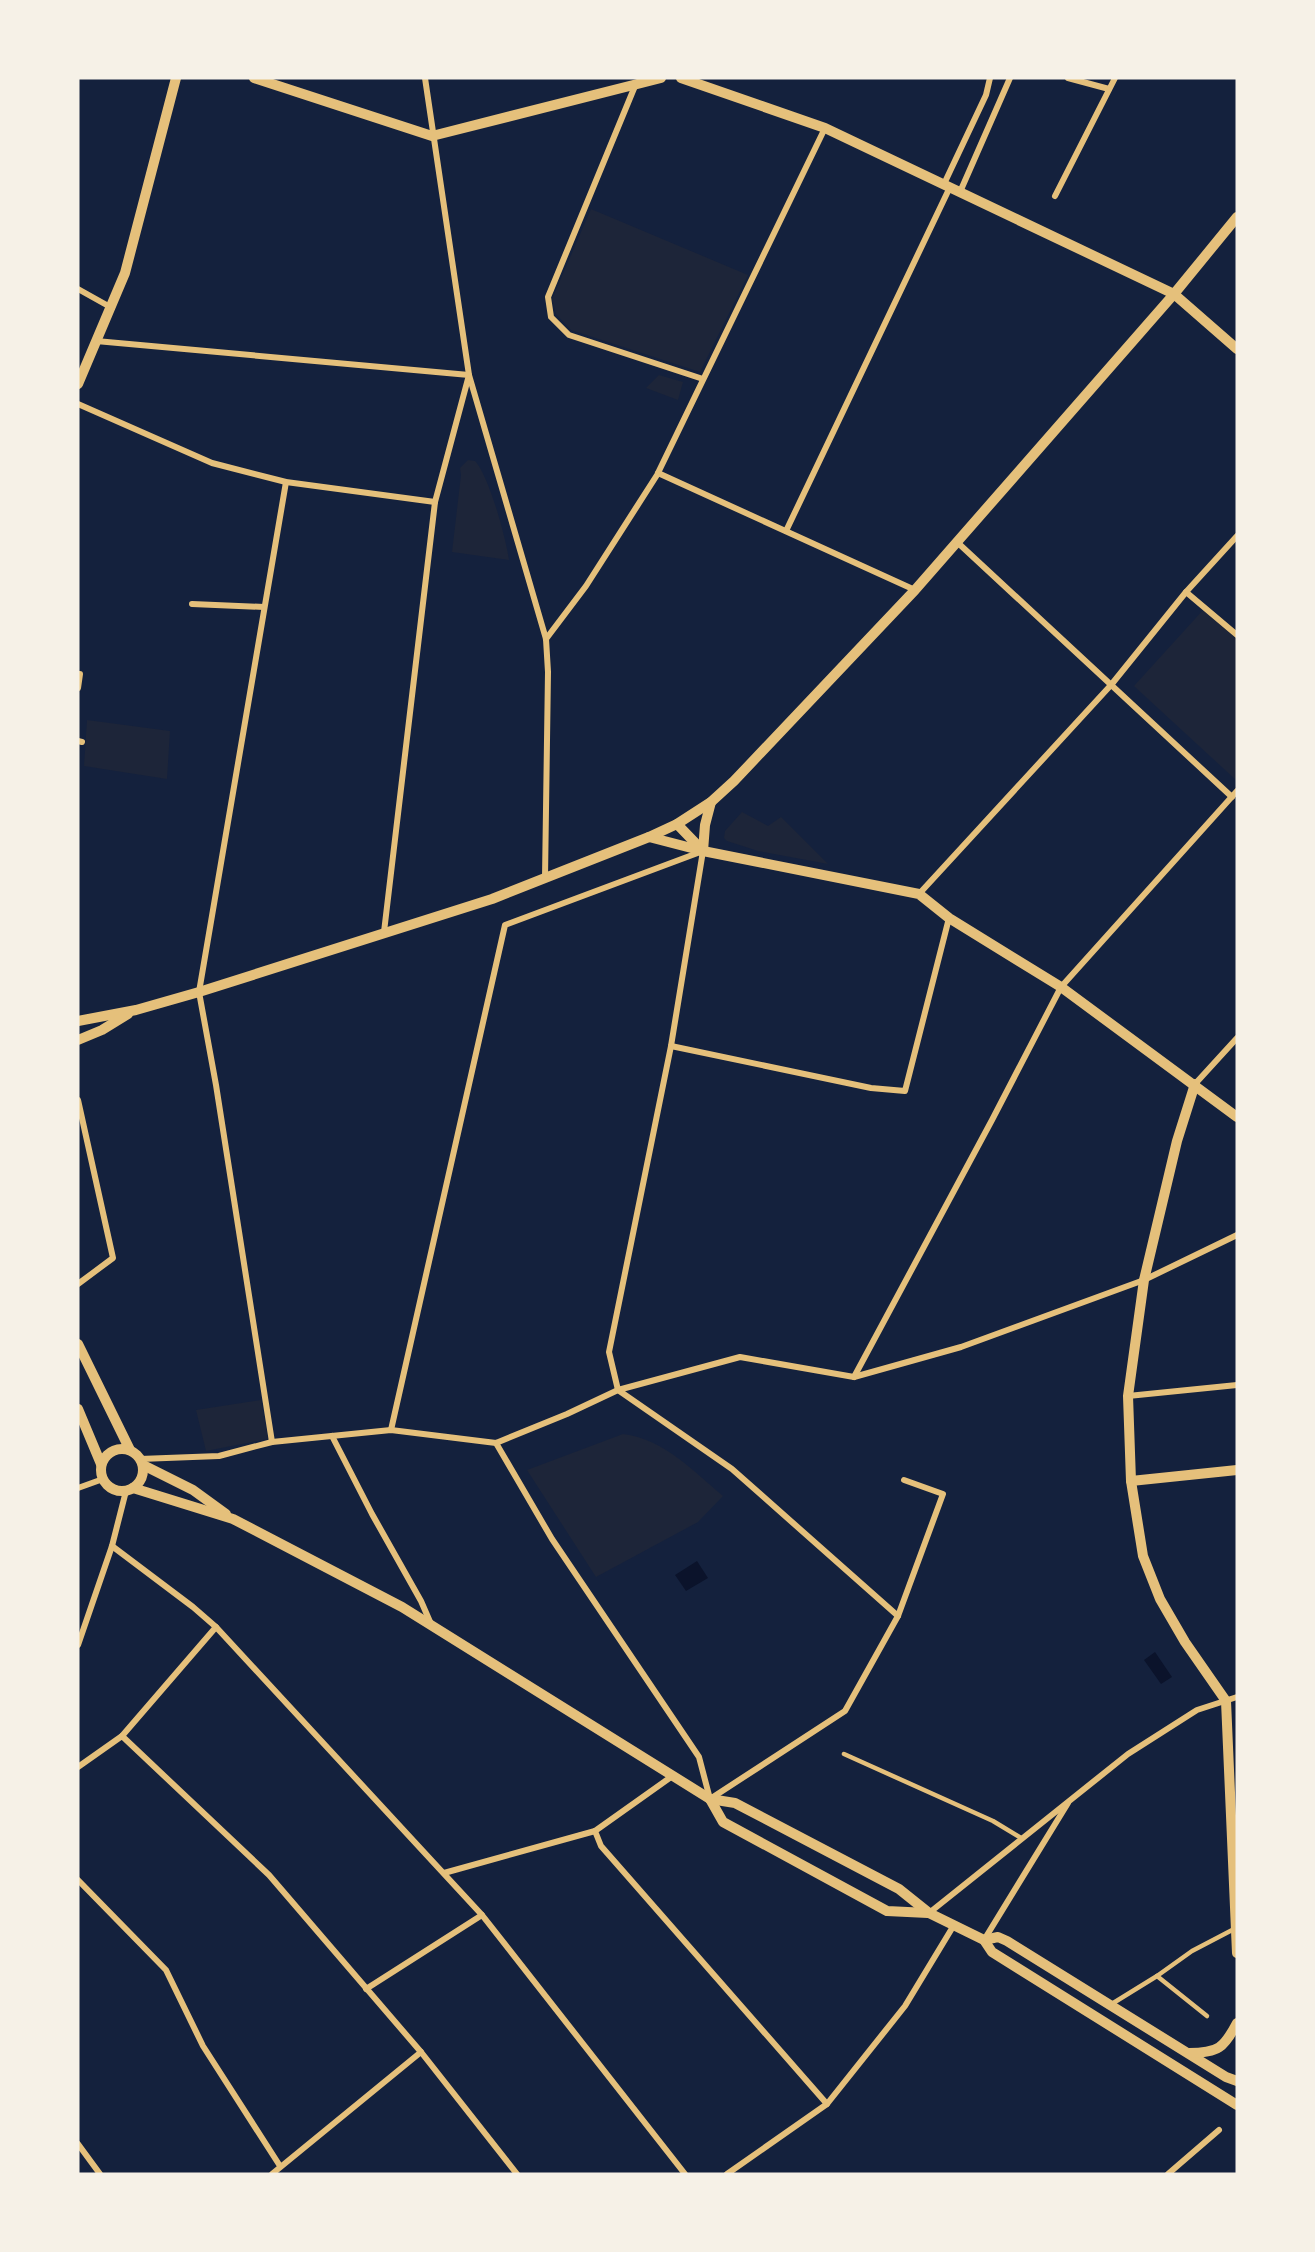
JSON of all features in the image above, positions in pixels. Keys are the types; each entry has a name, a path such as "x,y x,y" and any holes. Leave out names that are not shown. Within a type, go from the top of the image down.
{"street":[{"path":"78,384 125,273 176,78"},
{"path":"254,78 432,136 661,78"},
{"path":"425,78 469,375 546,639 548,672 545,878"},
{"path":"681,78 825,128 1174,294 1237,350"},
{"path":"951,188 986,95 990,78"},
{"path":"786,531 951,188 1010,78"},
{"path":"1068,78 1109,89"},
{"path":"1055,196 1115,78"},
{"path":"635,86 548,297 551,318 569,335 703,379"},
{"path":"546,639 586,586 658,473 825,128"},
{"path":"78,1021 136,1010 199,992 492,899 649,837 677,824 711,802 734,781 915,590 1174,294 1237,217"},
{"path":"78,289 112,308"},
{"path":"96,341 469,375"},
{"path":"384,933 435,502 469,375"},
{"path":"78,404 212,463 286,482 435,502"},
{"path":"658,473 915,590"},
{"path":"272,1442 216,1085 199,992 286,482"},
{"path":"919,894 1111,686 1186,592 1237,536"},
{"path":"854,1377 1061,987 1234,794 1111,686 957,542"},
{"path":"1186,592 1237,635"},
{"path":"192,604 264,607"},
{"path":"78,674 80,674 78,688"},
{"path":"711,802 705,825 703,851 671,1046 609,1352 618,1390 732,1469 898,1616"},
{"path":"677,824 703,851"},
{"path":"649,837 703,851 919,894 949,918 1061,987 1237,1116"},
{"path":"391,1430 505,925 703,851"},
{"path":"671,1046 871,1088 905,1091 949,918"},
{"path":"78,1040 102,1030 136,1010"},
{"path":"1237,1038 1195,1084 1177,1141 1144,1280 1128,1396 1131,1481 1143,1556 1160,1599 1185,1642 1232,1699 1237,1953"},
{"path":"78,1100 113,1258 78,1284"},
{"path":"142,1462 219,1456 272,1442 391,1430 496,1443 618,1390 740,1357 854,1377 962,1347 1144,1280 1237,1235"},
{"path":"78,1344 130,1450 142,1462 193,1490 233,1519 402,1607 671,1777 710,1799 735,1803 899,1889 929,1913 984,1940 992,1952 1237,2105"},
{"path":"1128,1396 1237,1385"},
{"path":"78,1409 101,1464 103,1479 113,1489 129,1490 233,1519"},
{"path":"333,1436 372,1514 421,1601 432,1627"},
{"path":"496,1443 552,1539 699,1757 710,1799 723,1822 887,1911 929,1913 1128,1754 1197,1710 1232,1699"},
{"path":"101,1464 110,1452 116,1449 130,1450"},
{"path":"78,1645 129,1490 142,1479 142,1462"},
{"path":"1131,1481 1237,1470"},
{"path":"78,1488 103,1479"},
{"path":"710,1799 844,1711 898,1616 943,1494 904,1480"},
{"path":"112,1546 193,1607 216,1628 444,1873 482,1915 685,2174"},
{"path":"78,1768 122,1736 216,1628"},
{"path":"122,1736 268,1875 421,2052 517,2174"},
{"path":"444,1873 595,1831 671,1777"},
{"path":"984,1940 1070,1800"},
{"path":"595,1831 601,1846 827,2104"},
{"path":"78,1880 166,1970 203,2046 280,2166"},
{"path":"366,1989 482,1915"},
{"path":"727,2174 827,2104 904,2006 955,1924"},
{"path":"984,1940 998,1937 1006,1941 1226,2077 1237,2081"},
{"path":"1187,2053 1209,2053 1226,2044 1237,2023"},
{"path":"272,2174 421,2052"},
{"path":"1168,2174 1220,2130"},
{"path":"78,2144 100,2174"}],"lane":[{"path":"843,1754 957,1807 993,1821 1021,1838"},
{"path":"1110,2005 1192,1951 1236,1928"},
{"path":"1157,1976 1207,2016"}],"shaded area":[{"path":"591,209 748,275 700,372 571,330 556,314 552,299"},
{"path":"659,375 683,382 678,400 646,388"},
{"path":"468,460 475,461 486,480 501,523 509,560 452,552 460,468"},
{"path":"1204,609 1237,639 1236,780 1134,686"},
{"path":"87,720 170,731 167,779 84,766"},
{"path":"742,812 768,826 781,817 828,864 758,851 727,841 724,838 725,831"},
{"path":"261,1400 268,1439 206,1451 196,1410"},
{"path":"623,1434 652,1442 665,1449 723,1496 698,1522 596,1577 527,1470"},
{"path":"697,1561 708,1578 686,1591 675,1575"},
{"path":"1155,1652 1172,1677 1161,1684 1144,1660"}]}
